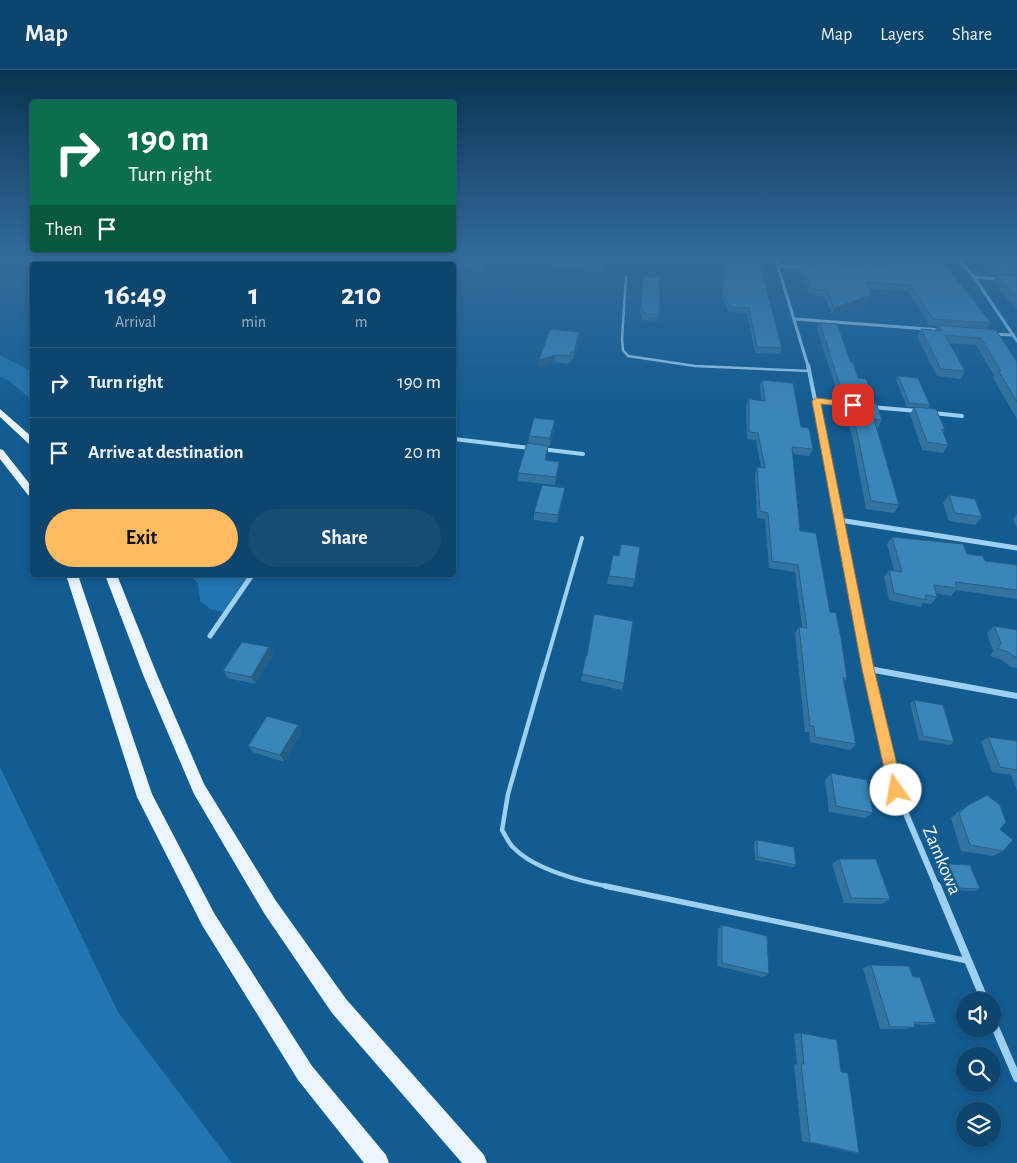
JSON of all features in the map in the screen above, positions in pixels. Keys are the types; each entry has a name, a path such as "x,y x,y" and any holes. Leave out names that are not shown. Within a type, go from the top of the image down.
{"main road":[{"path":"0,412 30,440"},
{"path":"0,452 30,490"},
{"path":"73,577 144,797 208,919 305,1073 378,1163"},
{"path":"112,577 151,678 199,789 270,907 339,1006 476,1163"}],"street":[{"name":"Zamkowa","path":"792,311 810,371 868,669 896,790 981,992"},
{"path":"997,311 1017,341"},
{"path":"795,319 944,330"},
{"path":"983,333 1013,335"},
{"path":"816,401 855,405"},
{"path":"865,406 962,416"},
{"path":"456,439 583,454"},
{"path":"839,520 1017,548"},
{"path":"210,636 251,577"},
{"path":"868,669 1017,696"},
{"path":"999,1037 1017,1078"}],"lane":[{"path":"624,311 623,350 628,356 646,361 720,368 753,367 810,371"},
{"path":"582,538 508,794 502,830 514,849 534,862 580,881 968,961"}],"shaded area":[{"path":"0,355 30,371 30,398 8,380 0,377"},
{"path":"192,577 247,577 223,612 210,609 200,601 198,583"},
{"path":"0,767 118,1012 232,1163 0,1163"}],"building":[{"path":"643,311 659,311 659,315 643,313"},
{"path":"750,311 772,311 782,348 757,347"},
{"path":"928,311 982,311 991,323 933,319"},
{"path":"820,323 837,324 858,378 866,379 873,396 845,394 843,386 840,386"},
{"path":"938,325 996,330 1017,362 1017,402 981,338 945,335 965,371 941,369 921,329 941,331"},
{"path":"550,329 579,332 574,352 571,352 570,356 555,355 539,360"},
{"path":"898,376 918,378 930,405 909,403"},
{"path":"762,380 793,383 801,427 809,428 813,449 792,447 800,531 816,533 830,612 836,613 841,638 847,678 843,678 856,744 815,737 814,726 810,726 799,627 807,628 798,565 772,561 768,513 760,511 757,467 765,468 758,433 749,432 749,399 765,401"},
{"path":"847,400 876,403 882,420 874,419 899,505 871,501 857,432"},
{"path":"914,407 936,409 945,430 942,429 948,445 927,442"},
{"path":"534,418 555,420 550,438 529,436"},
{"path":"527,443 548,446 545,460 559,462 556,477 518,473"},
{"path":"542,485 565,488 558,515 534,512"},
{"path":"949,495 975,499 982,517 955,513"},
{"path":"892,537 963,544 967,554 983,556 985,561 1017,565 1017,590 955,582 957,588 934,585 937,597 925,595 926,600 894,593 889,570 902,572"},
{"path":"621,544 640,547 635,579 609,576 613,555 619,556"},
{"path":"594,614 633,621 624,683 582,674"},
{"path":"994,626 1017,630 1017,658 1008,652 998,649 1001,643"},
{"path":"242,642 269,647 251,677 223,671"},
{"path":"914,700 943,705 954,742 923,736"},
{"path":"267,716 298,725 280,755 248,746"},
{"path":"988,737 1017,741 1017,770 1000,767"},
{"path":"831,773 867,780 873,813 836,806"},
{"path":"987,795 1000,805 1006,822 1000,829 1013,840 1003,851 970,845 959,813 967,806"},
{"path":"757,840 794,847 796,865 758,857"},
{"path":"839,859 876,859 890,899 851,898"},
{"path":"948,864 970,865 980,889 959,888"},
{"path":"722,925 767,936 769,974 722,963"},
{"path":"871,965 909,966 913,977 920,977 936,1023 914,1022 915,1027 890,1027"},
{"path":"801,1033 837,1040 841,1072 848,1073 859,1153 810,1142 801,1064 804,1064"}],"route":[{"path":"853,405 816,401 868,669 896,790"}]}
